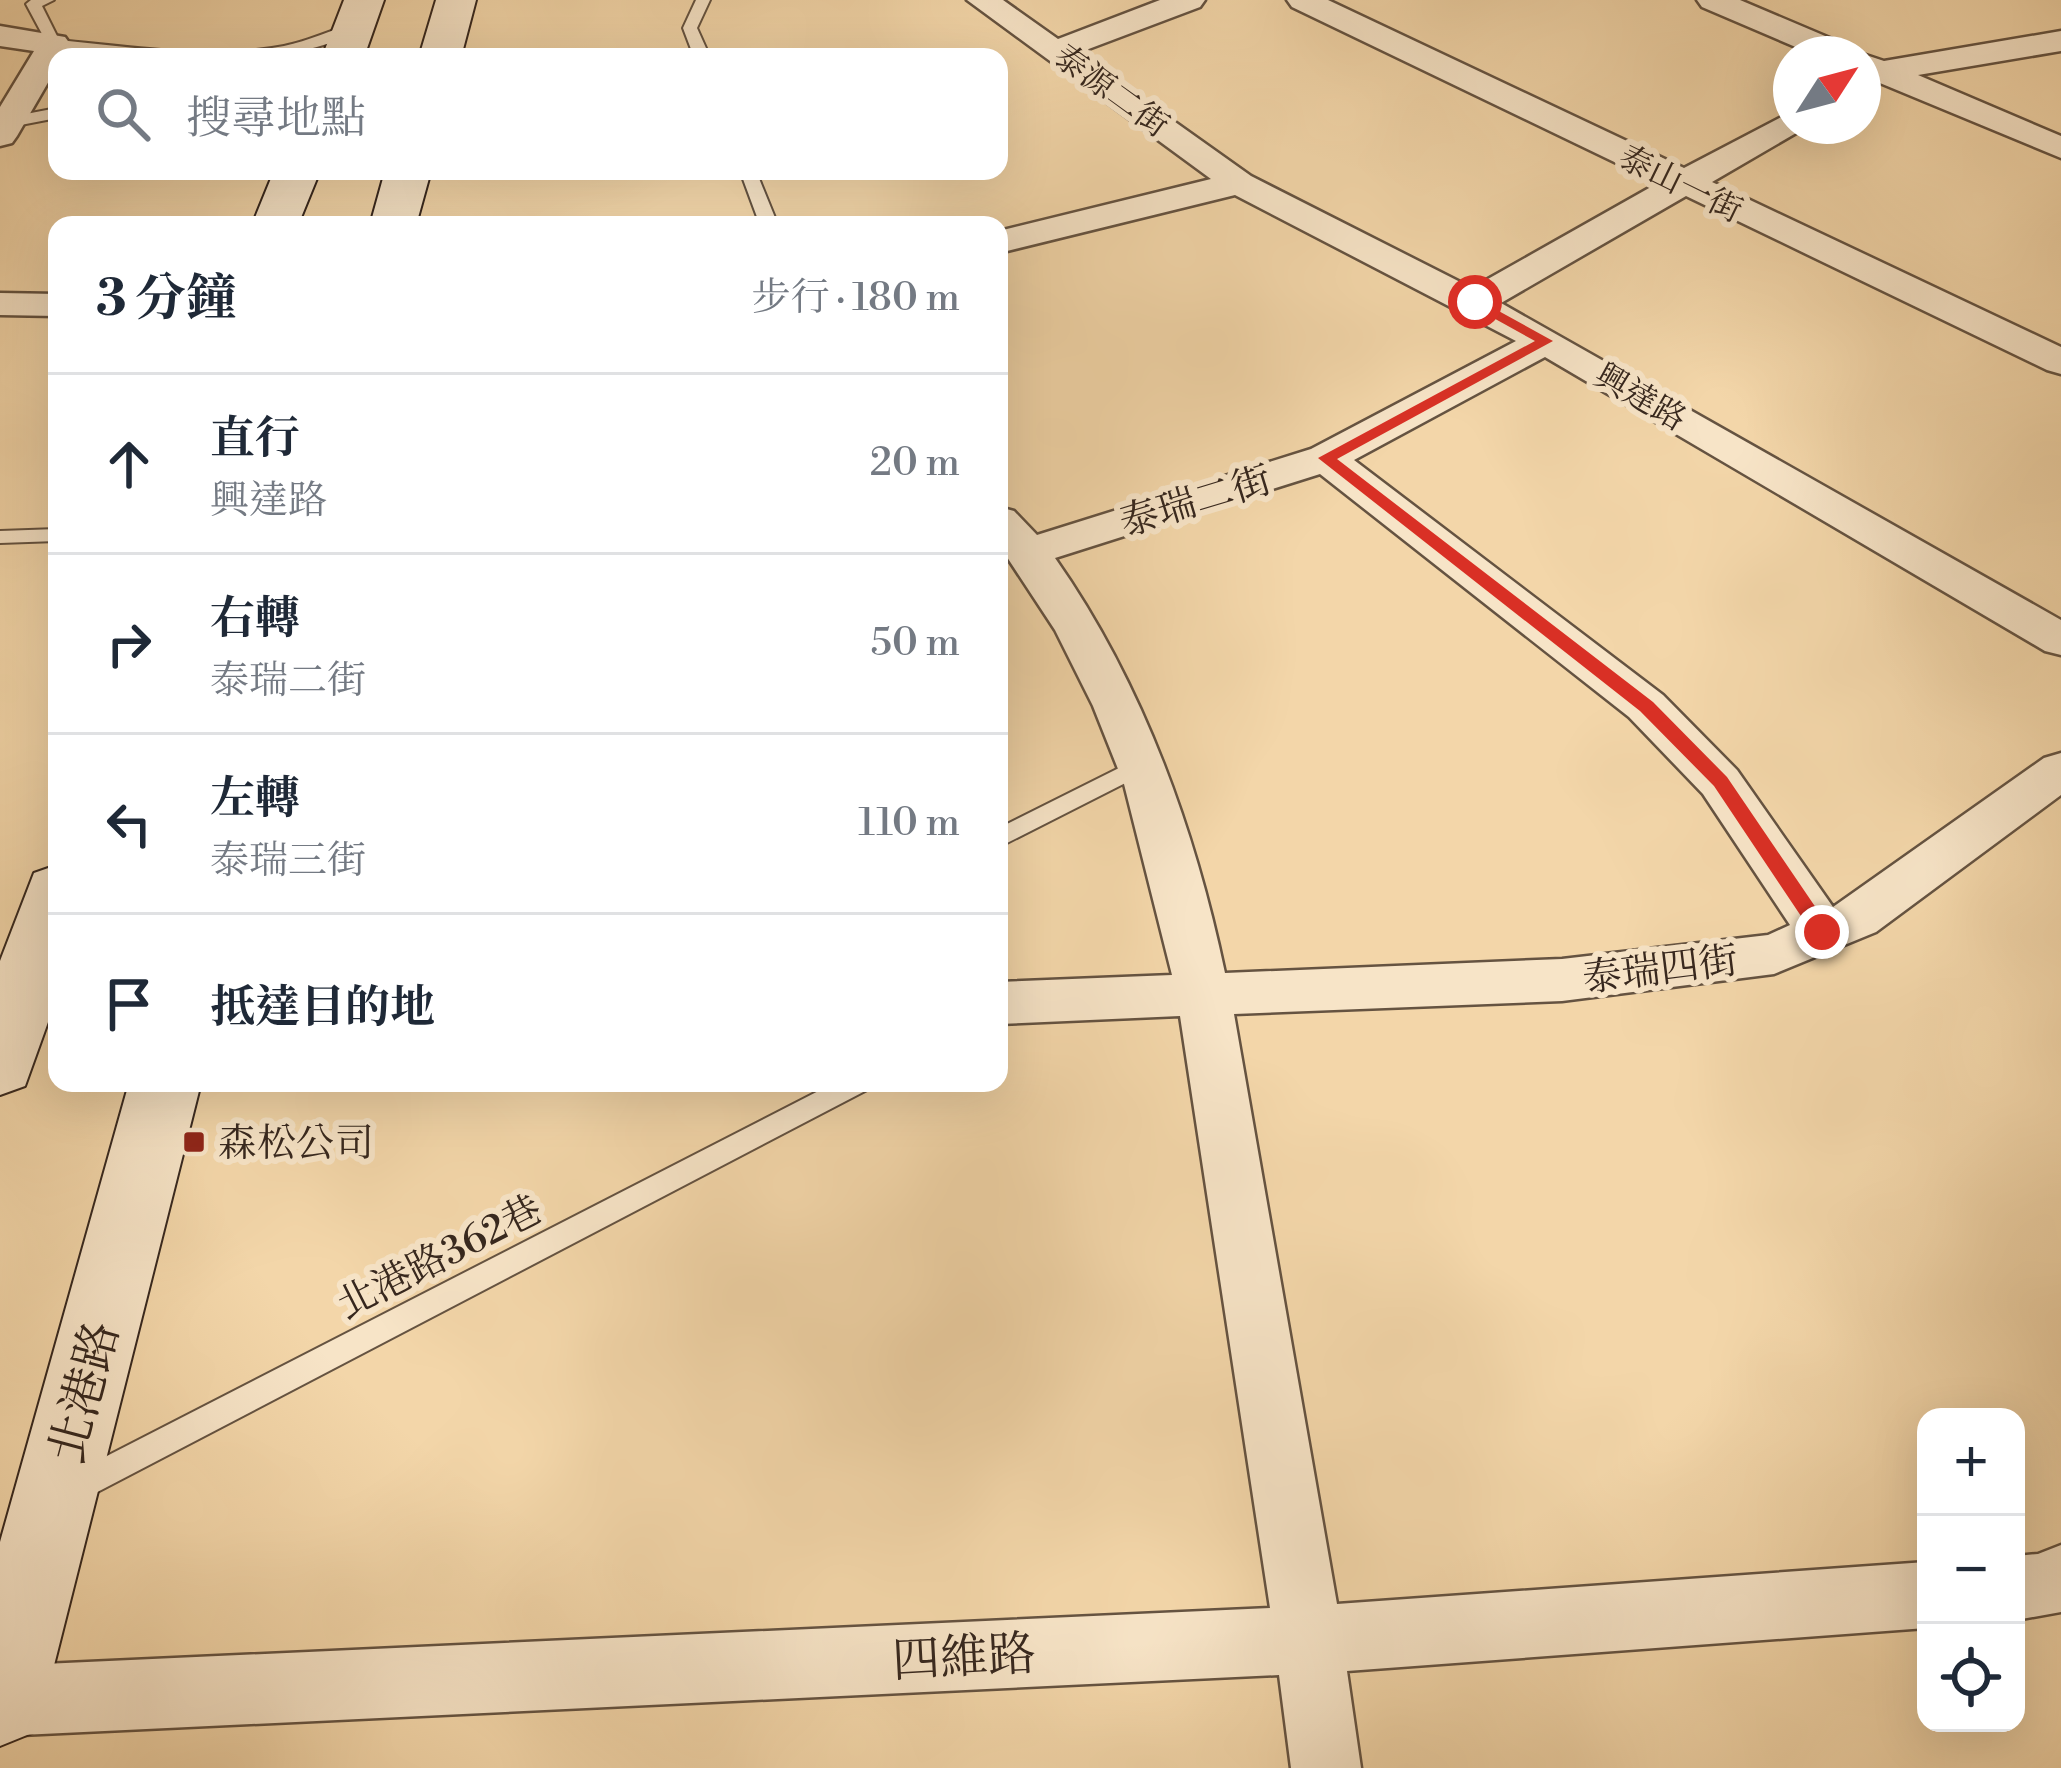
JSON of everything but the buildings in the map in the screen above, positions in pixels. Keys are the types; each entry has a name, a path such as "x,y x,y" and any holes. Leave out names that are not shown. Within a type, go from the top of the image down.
{"main road":[{"path":"443,48 456,0"},
{"path":"278,216 293,180"},
{"path":"396,216 406,180"},
{"path":"0,1066 48,918"},
{"name":"北港路","path":"0,1701 163,1092"}],"street":[{"name":"泰源二街","path":"983,0 1239,182"},
{"path":"1057,50 1189,0"},
{"name":"泰山一街","path":"1304,0 2061,362"},
{"path":"1713,0 1798,36"},
{"path":"0,36 54,44 51,48"},
{"path":"1881,70 2061,41"},
{"path":"2,127 48,54"},
{"path":"1881,77 2061,148"},
{"path":"1475,302 1773,132"},
{"path":"1008,240 1239,182"},
{"name":"興達路","path":"1239,182 1546,341 2061,640"},
{"path":"0,304 48,305"},
{"name":"泰瑞二街","path":"1009,533 1326,458 1546,341"},
{"path":"1326,458 1646,706 1720,782 1822,932"},
{"path":"1009,533 1096,661 1143,764 1203,996 1310,1640 1326,1768"},
{"name":"泰瑞四街","path":"1203,996 1562,980 1774,954 1858,918 2061,770"},
{"path":"1008,1005 1203,996"},
{"name":"四維路","path":"0,1701 1310,1640 1917,1596"}],"lane":[{"path":"47,0 33,4 54,44 97,48"},
{"path":"698,48 690,28 703,0"},
{"path":"295,48 354,28"},
{"path":"2,127 48,115"},
{"path":"752,180 766,216"},
{"path":"0,537 48,535"},
{"path":"1008,833 1143,764"},
{"name":"北港路362巷","path":"55,1498 841,1092"}],"place":[{"name":"森松公司","path":"194,1142"}],"route":[{"path":"1475,302 1546,341 1326,458 1646,706 1720,782 1822,932"}]}
